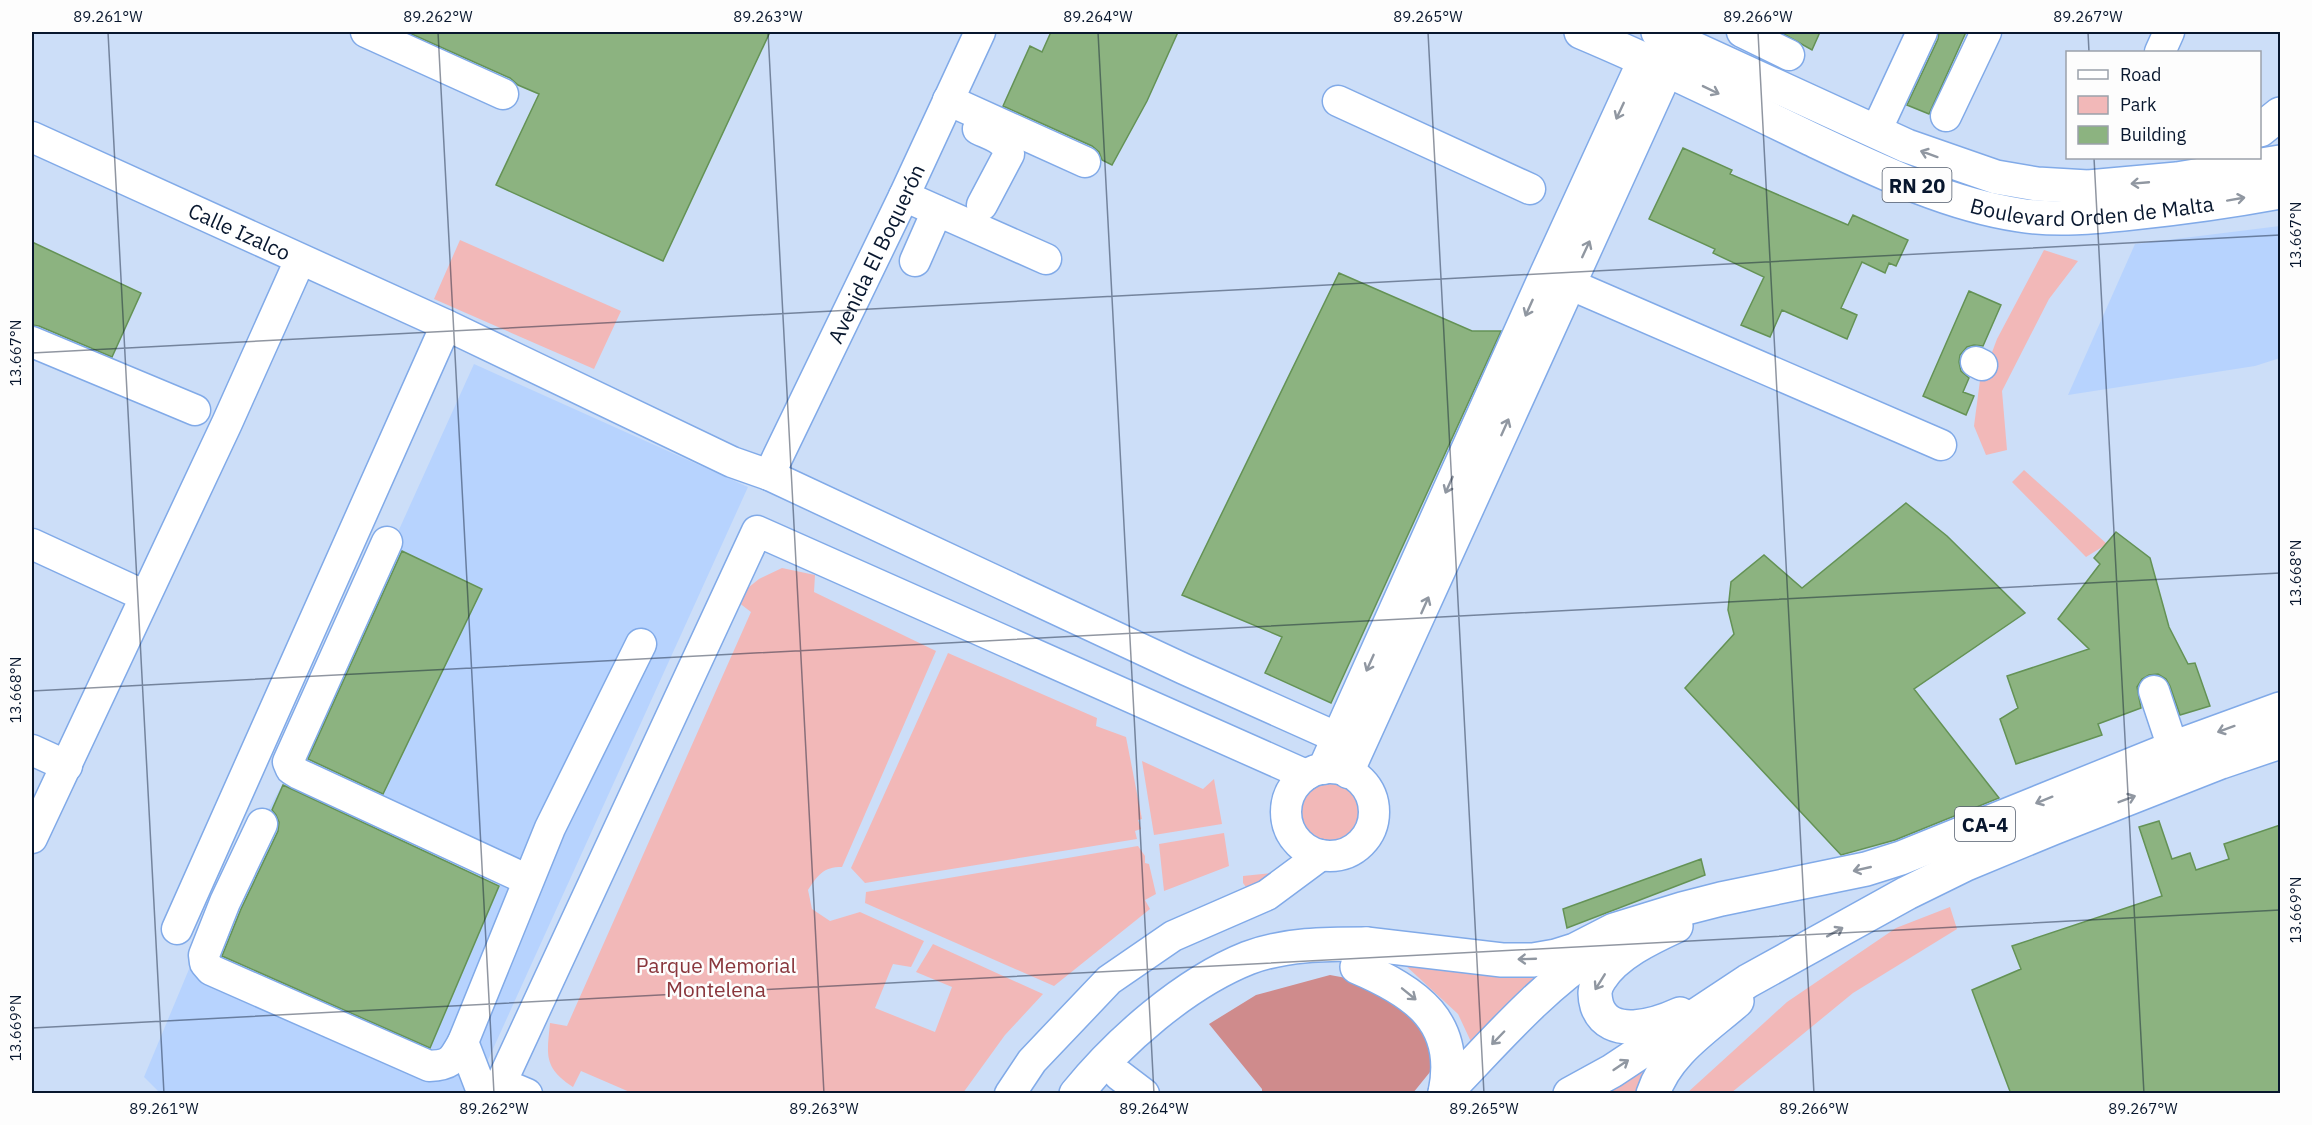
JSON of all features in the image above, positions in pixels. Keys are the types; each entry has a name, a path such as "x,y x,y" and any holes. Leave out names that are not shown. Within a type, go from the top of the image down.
{"main road":[{"name":"Boulevard Orden de Malta","path":"1581,32 1665,46 1725,45 1876,131 1907,146 1996,177 2037,184 2088,187 2177,179 2280,162"},
{"name":"Boulevard Orden de Malta","path":"1665,46 1850,157 1964,202 2019,215 2059,219 2196,206 2280,192"},
{"path":"2261,128 2280,114"},
{"path":"2177,179 2212,159"},
{"name":"CA-4","path":"1444,1093 1521,1015 1578,964 1630,932 1682,909 1866,869 1900,858 2173,748 2280,709"},
{"name":"CA-4","path":"1570,1094 1611,1071 1748,981 1896,898 1966,864 2190,775 2280,742"},
{"path":"1748,981 1670,1019 1648,1026 1632,1027 1619,1025 1606,1019 1599,1010 1594,990 1601,977 1628,953 1651,938 1684,921 1758,892"},
{"path":"1076,1094 1138,1030 1159,1012 1215,974 1249,958 1288,948 1321,954 1361,956 1533,960 1575,950 1614,930 1682,909"},
{"path":"1122,1087 1172,1027 1207,1000 1244,981 1321,954"},
{"path":"1361,956 1422,1005 1438,1022 1446,1041 1449,1058 1449,1074 1444,1093"},
{"path":"1653,1094 1665,1067 1692,1040 1785,961"}],"street":[{"path":"366,32 503,94"},
{"name":"Avenida El Boquerón","path":"769,475 904,196 980,32"},
{"path":"1742,32 1789,55"},
{"path":"1876,131 1922,32"},
{"path":"1946,116 1986,32"},
{"path":"2160,51 2169,32"},
{"path":"527,1094 501,1083 757,531 1326,772 1361,780 1370,791 1374,805 1374,819 1361,844 1349,852 1335,856 1321,855 1308,850 1297,840 1289,827 1286,813 1288,798 1295,785 1326,772 1665,46"},
{"path":"1338,101 1530,189"},
{"path":"946,106 1085,162"},
{"path":"946,106 1008,146 1009,153 982,205"},
{"name":"Calle Izalco","path":"32,137 446,325 635,425 769,475 1184,669 1336,737"},
{"path":"904,196 1046,258"},
{"path":"915,261 937,211"},
{"path":"32,838 300,260"},
{"path":"1557,278 1941,446"},
{"path":"1326,772 1336,737 1557,278"},
{"path":"177,929 446,325"},
{"path":"32,342 195,410"},
{"path":"387,542 288,762 289,766 299,774 528,880"},
{"path":"32,544 145,596"},
{"path":"262,824 225,902 204,955 205,963 211,970 429,1066 446,1065 453,1059 463,1042 550,828 641,644"},
{"path":"2154,691 2173,748"},
{"path":"32,750 67,766"},
{"path":"1010,1094 1032,1061 1109,980 1173,936 1267,895 1321,855"},
{"path":"463,1042 483,1094"}],"shaded area":[{"path":"2280,226 2280,358 2255,366 2068,395 2135,244"},
{"path":"474,364 748,487 473,1093 160,1093 144,1077 197,950 211,918 292,766"},
{"path":"1330,975 1357,980 1410,1014 1429,1035 1430,1072 1413,1093 1262,1093 1262,1089 1209,1024 1256,995"}],"green space":[{"path":"460,240 621,311 594,369 434,299"},
{"path":"2044,250 2078,261 2049,299 2002,391 2007,450 1986,455 1974,426 1982,365 1991,355 1997,339"},
{"path":"2024,470 2107,544 2086,557 2012,482"},
{"name":"Parque Memorial Montelena","path":"782,568 815,575 814,592 936,651 842,867 826,870 808,890 812,909 830,921 860,912 924,941 911,967 893,964 875,1008 935,1032 952,987 916,972 933,944 1043,994 1005,1035 963,1093 632,1093 581,1071 573,1087 556,1073 549,1060 550,1023 567,1026 751,612 734,599 759,579"},
{"path":"948,653 1097,718 1096,726 1126,737 1142,819 1138,820 1141,829 1135,831 1137,839 865,883 851,868"},
{"path":"1142,761 1203,789 1214,779 1222,824 1154,835"},
{"path":"1331,779 1343,782 1354,789 1361,800 1364,812 1361,824 1354,835 1343,842 1331,845 1319,842 1308,835 1301,824 1298,812 1301,800 1308,789 1319,782"},
{"path":"1224,833 1229,866 1164,891 1159,844"},
{"path":"1138,846 1145,856 1145,863 1149,864 1156,894 1145,900 1150,909 1054,986 865,903 866,892"},
{"path":"1273,873 1249,891 1243,883 1243,876"},
{"path":"1950,907 1957,929 1853,993 1731,1093 1687,1093 1787,1002 1896,928"},
{"path":"1405,965 1545,975 1473,1046 1458,1014"},
{"path":"1647,1065 1642,1093 1597,1093"}],"building":[{"path":"407,32 770,32 663,261 496,185 539,94 518,85 510,78"},
{"path":"1051,32 1178,32 1147,101 1112,165 1102,160 1099,152 1092,146 1003,106 1030,46 1042,52"},
{"path":"1780,32 1820,32 1812,50"},
{"path":"1939,32 1966,32 1929,114 1907,105 1938,39"},
{"path":"1683,148 1732,170 1730,174 1848,225 1853,215 1908,240 1896,266 1889,263 1885,273 1862,262 1841,308 1857,315 1847,339 1782,310 1770,337 1741,325 1764,277 1713,253 1715,249 1649,219"},
{"path":"32,242 141,293 112,357 32,325"},
{"path":"1339,273 1472,331 1501,331 1331,703 1265,673 1282,637 1182,595"},
{"path":"1969,291 2001,305 1983,346 1967,347 1960,355 1961,371 1969,378 1963,392 1974,396 1966,415 1923,396"},
{"path":"1906,503 1947,536 2025,613 1914,689 1999,798 1895,840 1841,855 1685,688 1734,634 1728,610 1731,582 1764,555 1802,588"},
{"path":"2116,532 2150,558 2169,627 2188,664 2195,663 2210,706 2180,715 2166,679 2158,674 2149,675 2142,679 2137,687 2141,708 2098,724 2102,735 2016,764 2000,719 2018,708 2007,676 2089,649 2058,619 2100,564 2094,558"},
{"path":"402,551 482,589 383,794 308,759"},
{"path":"283,785 499,886 430,1048 222,956 241,909 278,831 279,822 272,810"},
{"path":"2159,821 2172,859 2190,853 2196,870 2229,859 2224,844 2280,825 2280,1094 2011,1094 1972,990 2021,969 2012,946 2162,896 2139,827"},
{"path":"1701,859 1705,875 1567,928 1563,909"}]}
